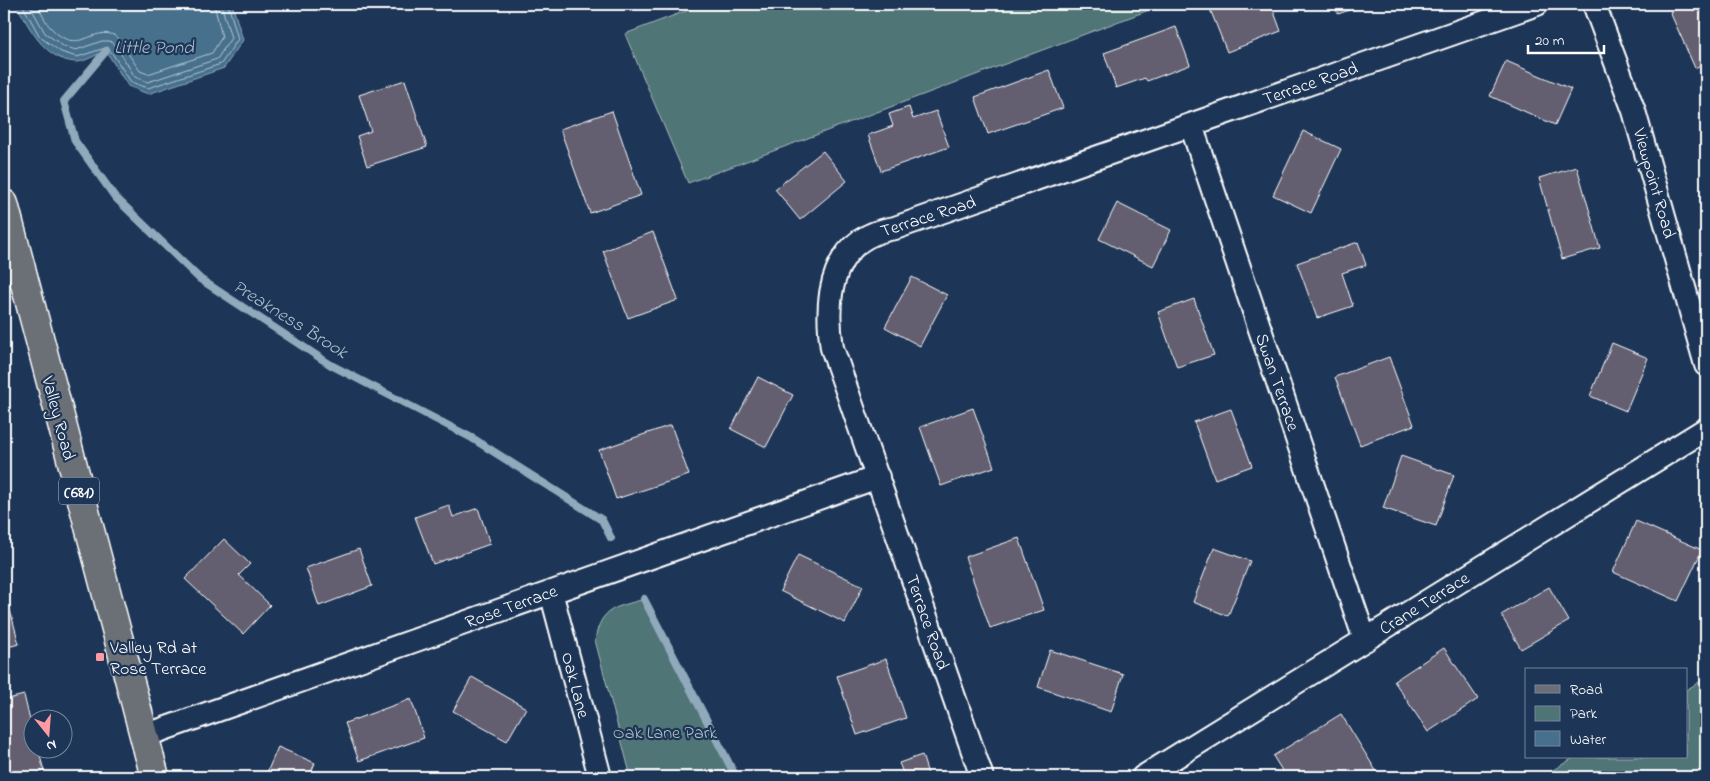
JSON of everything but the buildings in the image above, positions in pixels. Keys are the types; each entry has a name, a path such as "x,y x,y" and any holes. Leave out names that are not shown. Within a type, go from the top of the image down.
{"main road":[{"name":"Valley Road","path":"4,204 156,777"}],"street":[{"name":"Terrace Road","path":"982,777 832,348 828,322 829,296 836,272 847,253 863,238 882,230 904,225 1537,4"},
{"name":"Viewpoint Road","path":"1594,4 1634,110 1706,366"},
{"name":"Swan Terrace","path":"1190,125 1365,640"},
{"name":"Crane Terrace","path":"1142,777 1706,429"},
{"name":"Rose Terrace","path":"144,736 878,477"},
{"name":"Oak Lane","path":"551,592 600,777"}],"green space":[{"path":"704,4 1165,4 688,183 625,34"},
{"name":"Oak Lane Park","path":"644,599 736,777 631,777 595,640 605,615 617,607"},
{"path":"1706,678 1706,777 1541,777 1573,758 1688,758 1688,689"}],"water":[{"name":"Little Pond","path":"16,4 232,4 243,40 224,68 148,94 128,86 106,51 76,62 65,60 46,49 32,32"}],"waterway":[{"name":"Preakness Brook","path":"106,51 64,101 75,141 115,197 200,279 331,365 472,438 602,520 611,538"},
{"name":"Preakness Brook","path":"644,599 736,777"}],"place":[{"name":"Valley Rd at Rose Terrace","path":"100,657"}]}
